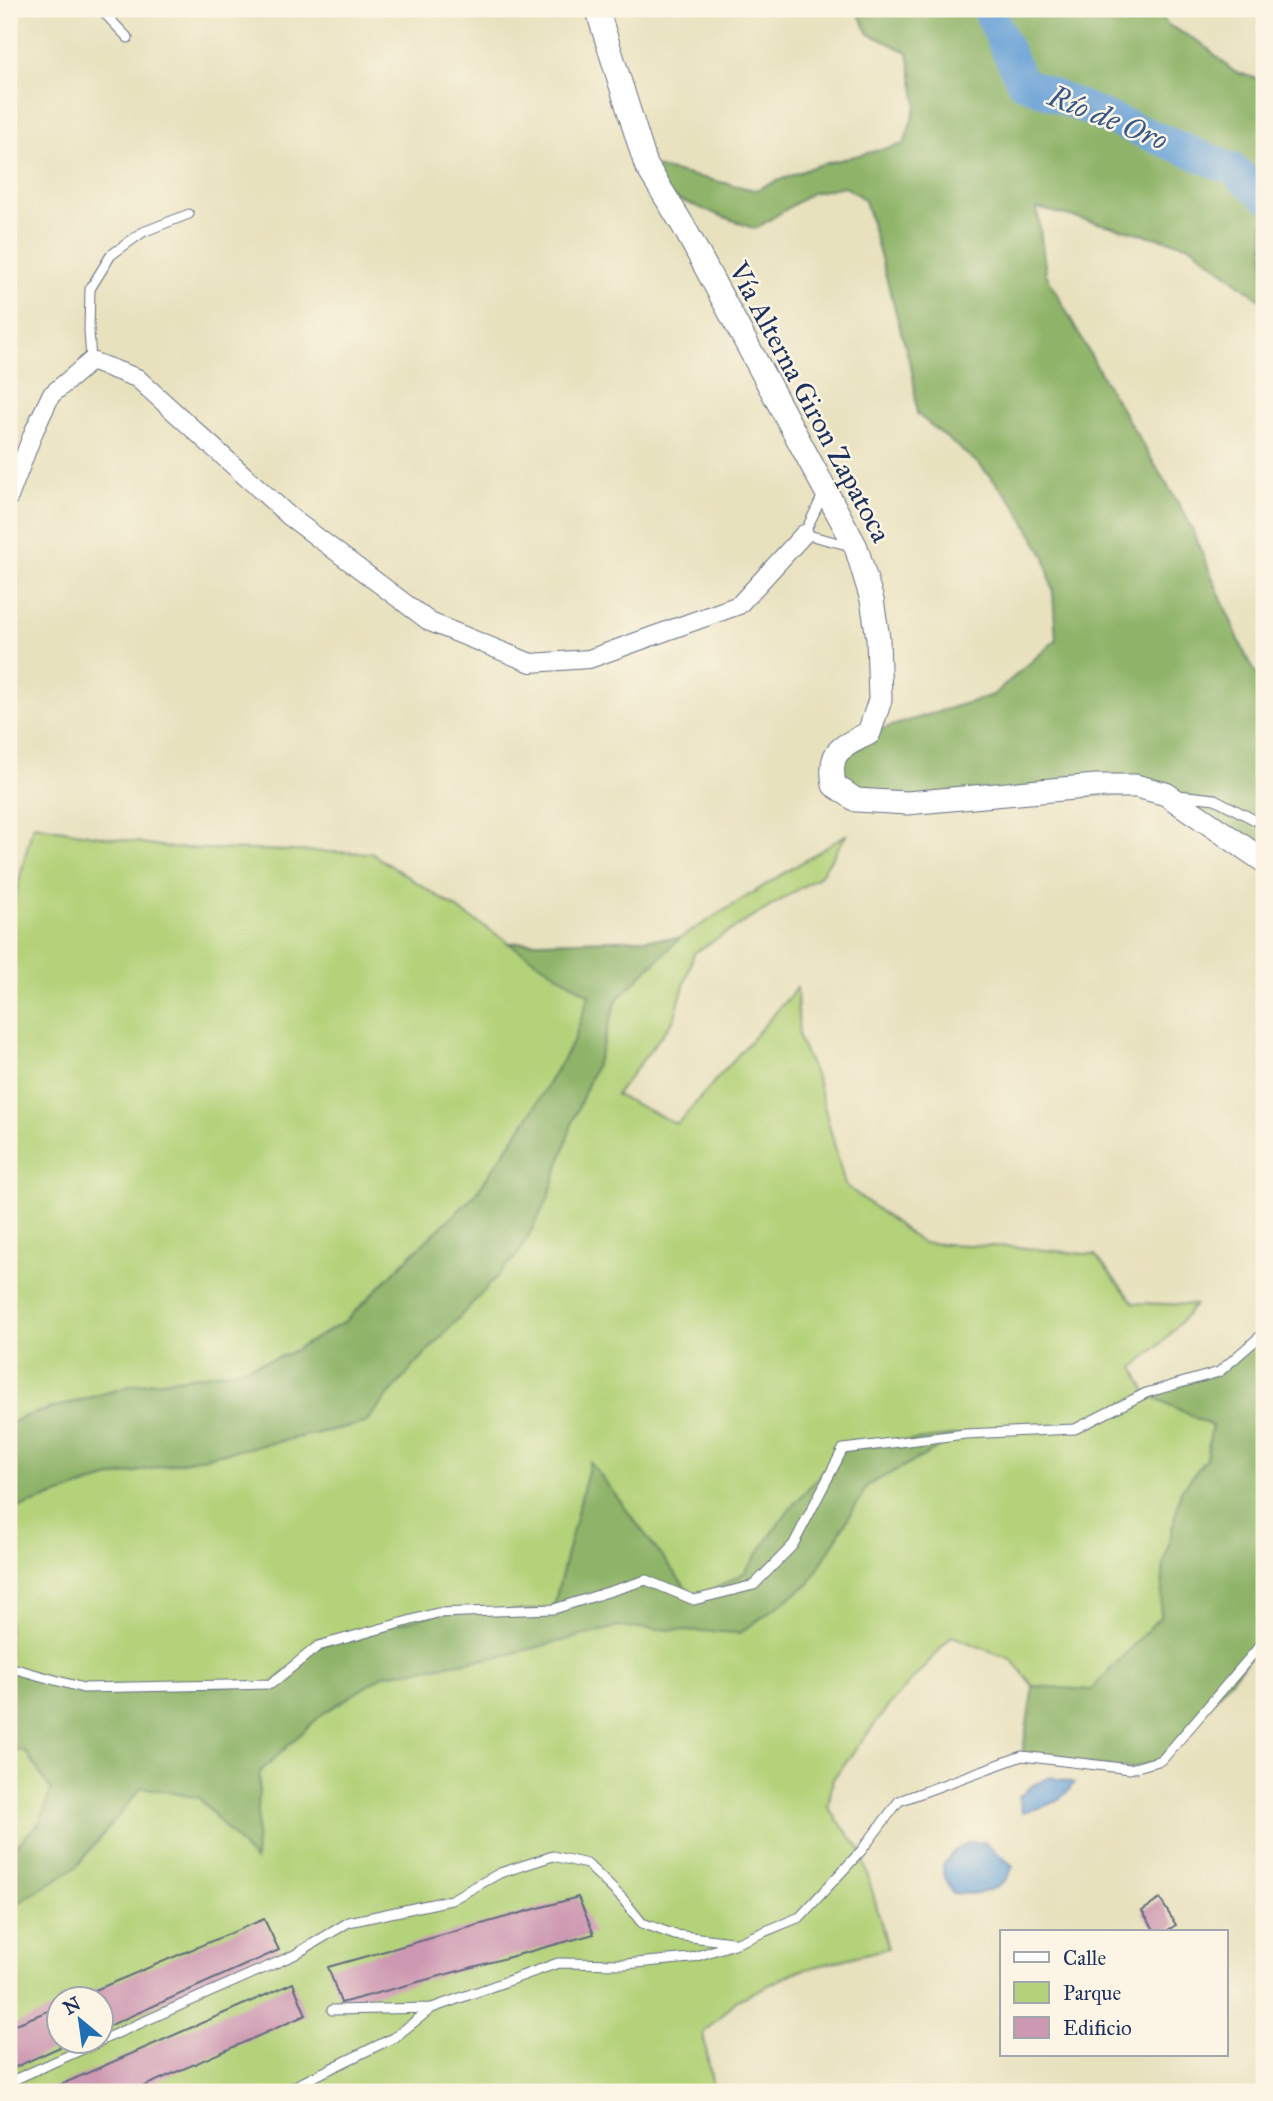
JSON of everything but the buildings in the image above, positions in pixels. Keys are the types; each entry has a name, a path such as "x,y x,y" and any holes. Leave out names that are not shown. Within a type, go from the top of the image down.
{"street":[{"name":"Vía Alterna Giron Zapatoca","path":"597,9 646,164 684,227 856,547 872,600 878,638 880,700 869,733 838,750 833,761 834,785 856,800 907,803 1096,786 1136,786 1166,794 1264,861"},
{"path":"9,497 51,395 92,361 137,377 289,516 430,622 531,663 589,659 739,605 804,534"}],"lane":[{"path":"103,9 128,38"},
{"path":"92,361 89,330 90,289 111,255 143,232 189,214"},
{"path":"825,491 804,534 856,547"},
{"path":"1166,794 1215,799 1264,825"},
{"path":"9,1667 83,1688 271,1684 318,1646 437,1613 554,1609 646,1580 694,1600 754,1585 793,1545 843,1449 965,1434 1075,1429 1146,1393 1219,1372 1264,1333"},
{"path":"283,2092 395,2037 432,2008 558,1963 625,1964 691,1958 737,1943 800,1917 861,1851 899,1801 1021,1756 1130,1769 1162,1759 1264,1641"},
{"path":"116,2034 294,1955 349,1922 451,1900 500,1873 553,1856 587,1864 622,1898 642,1923 676,1936 737,1943"},
{"path":"332,2010 432,2008"},
{"path":"9,2082 67,2056"}],"green space":[{"path":"856,9 1155,9 1168,25 1203,44 1233,71 1264,81 1264,303 1191,246 1037,208 1046,274 1111,392 1187,518 1245,654 1264,687 1264,861 1166,794 856,800 832,770 869,733 993,695 1056,640 1053,593 1045,557 1014,503 980,465 917,414 913,375 865,200 844,186 812,193 755,229 664,194 646,165 755,190 815,166 904,144 917,104 908,52 869,34"},
{"path":"33,825 172,848 371,853 590,995 574,1040 528,1118 474,1196 346,1321 286,1355 233,1371 134,1385 22,1417 9,1425 9,921"},
{"path":"847,834 820,876 694,953 674,1019 616,1095 677,1124 797,988 799,1039 817,1079 845,1185 922,1243 1015,1247 1095,1255 1134,1303 1195,1305 1165,1340 1134,1367 1146,1393 1212,1426 1206,1459 1181,1491 1164,1565 1160,1617 1091,1691 1033,1686 1011,1659 952,1636 891,1703 833,1779 828,1807 861,1851 888,1948 795,1972 736,2001 703,2033 714,2092 9,2092 9,1511 107,1478 365,1423 404,1377 574,1118 599,1057 617,999 680,938"},
{"path":"680,938 617,999 548,1199 520,1252 365,1423 107,1478 9,1511 9,1425 22,1417 134,1385 233,1371 286,1355 346,1321 474,1196 528,1118 574,1040 589,995 508,943"},
{"path":"1264,1333 1264,1641 1162,1760 1130,1769 1022,1756 1033,1686 1091,1690 1160,1617 1164,1565 1181,1491 1206,1459 1212,1426 1146,1393 1219,1372"},
{"path":"965,1434 868,1485 809,1584 740,1633 617,1627 498,1657 384,1675 321,1715 260,1772 255,1861 199,1798 142,1787 76,1867 9,1909 9,1853 40,1822 51,1790 25,1751 9,1749 9,1667 83,1688 271,1684 318,1646 437,1613 553,1609 590,1462 695,1600 745,1572 787,1512 843,1449"}],"water":[{"path":"1050,1777 1074,1783 1064,1795 1052,1803 1022,1812 1019,1797 1032,1786"},
{"path":"969,1842 984,1842 1013,1866 1006,1879 987,1891 952,1893 944,1876 943,1865 953,1852"}],"waterway":[{"name":"Río de Oro","path":"988,9 1022,82 1232,169 1264,195"}]}
